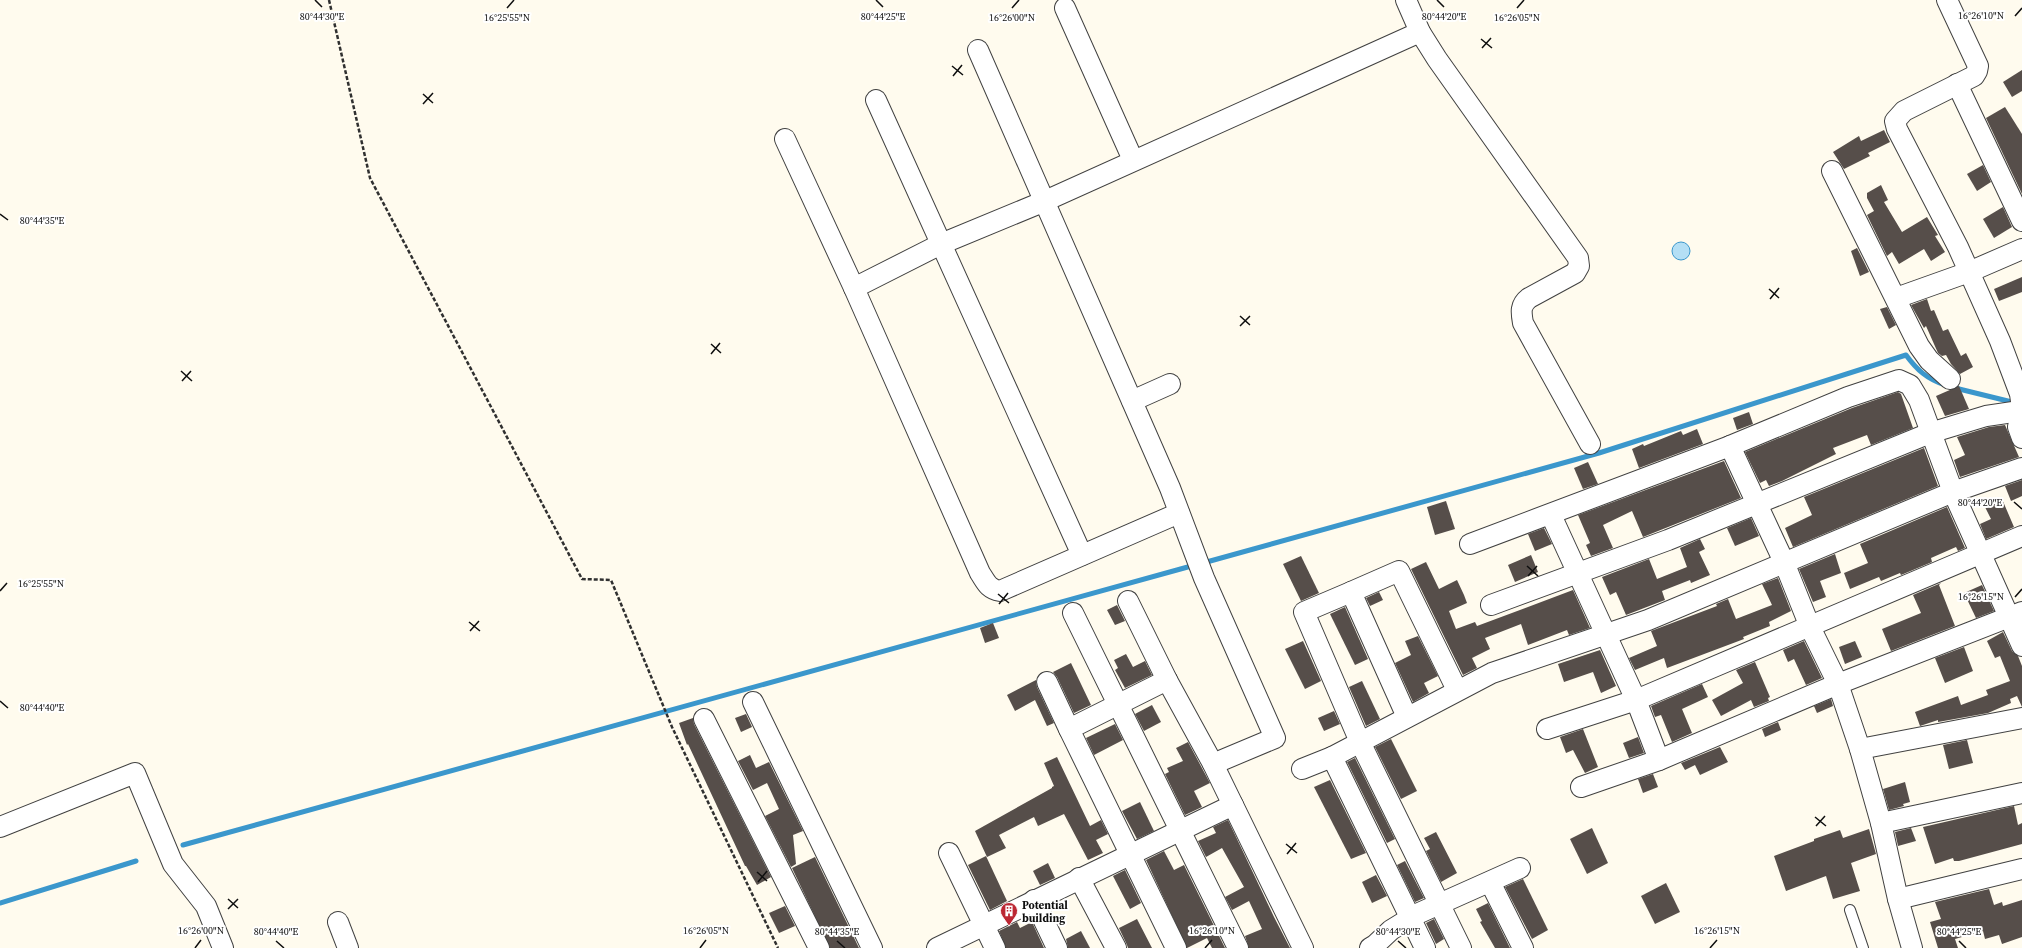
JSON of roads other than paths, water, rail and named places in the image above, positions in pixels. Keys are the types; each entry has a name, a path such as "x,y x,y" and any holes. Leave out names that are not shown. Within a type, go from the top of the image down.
{"street":[{"path":"1406,0 1420,32 1437,59 1578,258 1579,266 1575,273 1529,298 1523,303 1521,312 1523,323 1590,444"},
{"path":"1491,605 1668,540 1930,433 1986,416 2021,419 2020,394 2000,341 1958,248 1897,129 1895,121 1904,111 1974,76 1977,71 1978,66 1947,0"},
{"path":"1065,8 1133,160"},
{"path":"854,288 941,244 1045,201 1133,160 1420,32"},
{"path":"978,50 1132,401 1179,513 1204,578 1275,738 1213,764"},
{"path":"1957,84 2022,222"},
{"path":"876,100 1082,555"},
{"path":"785,139 854,288 980,573 988,586 993,590 1000,591 1179,513"},
{"path":"1832,171 1924,354 1950,378"},
{"path":"1896,298 1969,272 2022,249"},
{"path":"1470,544 1551,515 1579,502 1730,446 1848,397 1899,380 1910,385 1915,392 1953,492 1981,553 2016,614 2022,646"},
{"path":"1132,401 1170,384"},
{"path":"1730,446 1784,562 1810,627 1838,684 1860,749 1881,823 1898,899 1912,948"},
{"path":"1302,769 1332,757 1457,690 1492,673 1648,620 1953,492 2022,468"},
{"path":"1551,515 1636,700 1659,760"},
{"path":"1547,729 1636,700 2022,536"},
{"path":"1457,690 1399,571 1304,612 1360,742 1461,948"},
{"path":"1351,592 1407,717"},
{"path":"1128,601 1167,680 1213,764 1303,948"},
{"path":"1073,613 1238,948"},
{"path":"1581,787 1659,760 1838,684 2016,614"},
{"path":"1069,729 1118,706 1167,680"},
{"path":"1047,682 1129,854 1176,948"},
{"path":"753,702 872,948"},
{"path":"1860,749 2022,718"},
{"path":"704,719 819,948"},
{"path":"1332,757 1425,948"},
{"path":"0,827 135,773 172,864 206,906 223,948"},
{"path":"1881,823 2022,793"},
{"path":"937,948 1079,878 1233,805"},
{"path":"949,853 995,948"},
{"path":"1370,948 1391,930 1411,917 1520,868"},
{"path":"1898,899 2022,869"},
{"path":"1079,878 1116,948"},
{"path":"1490,882 1523,948"},
{"path":"1034,900 1057,948"},
{"path":"338,922 348,948"}],"lane":[{"path":"1850,910 1863,948"}],"water":[{"path":"1677,242 1685,242 1690,247 1688,258 1685,260 1677,260 1672,255 1672,247"}],"waterway":[{"path":"1203,563 1599,453 1906,355 1923,373 1933,380 1945,385"},
{"path":"1955,388 2016,403"},
{"path":"183,845 1195,565"},
{"path":"0,903 136,861"}],"place":[{"name":"Potential building","path":"1009,926"}]}
